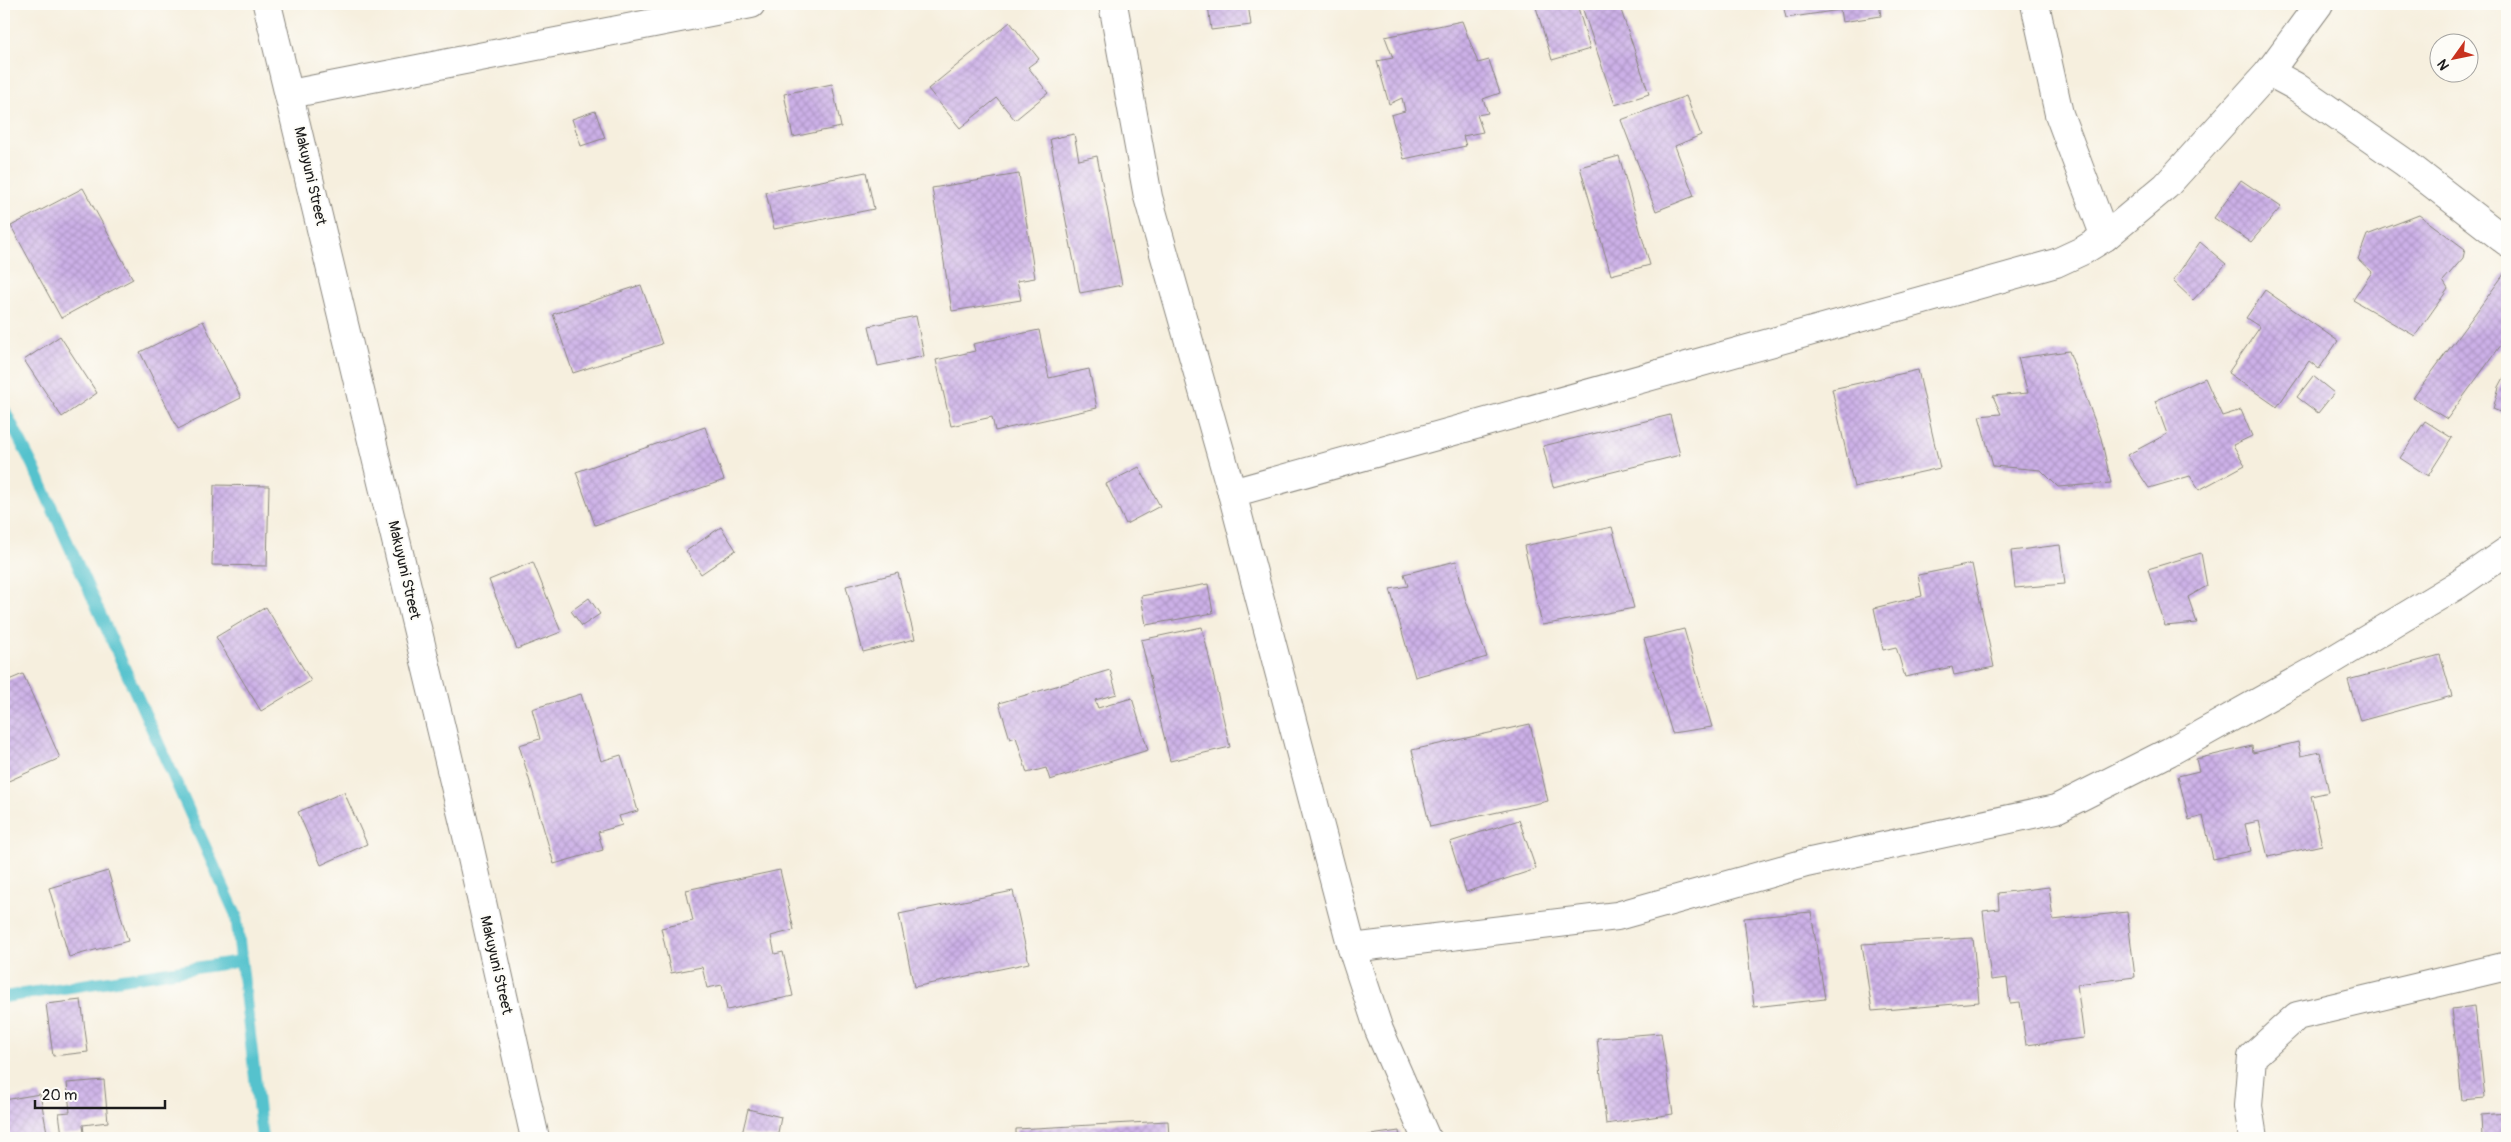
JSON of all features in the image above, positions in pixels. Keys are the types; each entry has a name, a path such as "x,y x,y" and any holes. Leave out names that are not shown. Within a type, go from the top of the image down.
{"street":[{"name":"Makuyuni Street","path":"267,4 466,830 535,1138"},
{"path":"290,94 751,4"},
{"path":"1113,4 1148,197 1232,493 1352,948 1379,1030 1426,1138"},
{"path":"2035,4 2059,114 2105,237"},
{"path":"1232,493 2056,263 2084,250 2105,237 2166,186 2269,72 2319,4"},
{"path":"2269,72 2296,86 2404,162 2507,242"},
{"path":"1352,948 1617,916 1806,863 2056,809 2169,752 2316,670 2459,584 2507,551"},
{"path":"2253,1138 2248,1106 2252,1057 2297,1016 2507,966"}],"building":[{"path":"1208,4 1248,4 1251,25 1211,30"},
{"path":"1535,4 1577,4 1590,49 1552,60"},
{"path":"1581,4 1619,4 1649,94 1615,105"},
{"path":"1783,4 1879,4 1881,16 1842,22 1840,10 1786,18"},
{"path":"1462,21 1478,63 1489,60 1500,93 1483,99 1488,113 1477,115 1483,132 1463,136 1466,146 1404,159 1391,115 1405,111 1402,98 1389,104 1377,61 1393,58 1385,37"},
{"path":"1010,22 1039,59 1028,67 1048,93 1015,120 997,98 960,128 928,89"},
{"path":"832,84 841,127 793,137 784,94"},
{"path":"1686,96 1701,135 1675,146 1694,196 1656,211 1621,120"},
{"path":"595,111 605,138 581,146 572,119"},
{"path":"1074,134 1079,160 1097,156 1122,285 1080,293 1050,139"},
{"path":"1619,156 1650,265 1611,275 1580,167"},
{"path":"866,172 874,209 774,229 766,192"},
{"path":"1019,174 1035,278 1017,281 1021,300 952,311 932,188"},
{"path":"2241,180 2281,207 2251,242 2214,218"},
{"path":"83,188 133,279 61,318 11,226"},
{"path":"2419,215 2465,249 2463,258 2443,281 2448,289 2415,336 2353,300 2372,272 2358,259 2367,235"},
{"path":"2200,242 2226,264 2193,300 2173,281"},
{"path":"2507,270 2507,337 2447,419 2413,398"},
{"path":"641,285 662,344 573,373 553,314"},
{"path":"2265,290 2338,341 2319,369 2309,361 2277,407 2228,373 2260,327 2246,318"},
{"path":"916,316 924,356 878,366 869,326"},
{"path":"203,321 241,398 178,429 140,352"},
{"path":"1039,330 1049,378 1089,369 1097,408 995,431 992,417 951,426 936,360 975,351 973,344"},
{"path":"60,336 97,393 62,417 24,360"},
{"path":"2069,351 2101,438 2111,483 2058,487 2041,470 1993,466 1979,416 2001,414 1993,396 2028,393 2018,358"},
{"path":"1918,370 1940,468 1854,487 1832,389"},
{"path":"2507,372 2507,415 2493,409 2499,387"},
{"path":"2313,376 2334,393 2318,413 2297,397"},
{"path":"2205,378 2222,416 2241,410 2252,436 2233,445 2245,465 2199,490 2190,476 2149,488 2127,455 2167,434 2155,401"},
{"path":"1670,415 1680,455 1553,487 1543,446"},
{"path":"2425,421 2452,438 2428,476 2400,458"},
{"path":"705,427 724,480 595,525 576,472"},
{"path":"1139,467 1160,506 1126,524 1106,484"},
{"path":"214,485 269,486 267,566 212,565"},
{"path":"721,527 736,550 701,574 686,551"},
{"path":"1612,527 1634,608 1542,625 1524,546"},
{"path":"2060,545 2065,584 2015,588 2011,551"},
{"path":"2201,553 2207,586 2188,597 2197,623 2165,626 2148,569"},
{"path":"1456,561 1465,598 1487,657 1415,677 1390,589 1408,586 1404,574"},
{"path":"533,562 561,632 517,649 489,580"},
{"path":"1972,564 1994,667 1954,675 1952,667 1905,677 1896,647 1883,650 1874,608 1922,596 1918,575"},
{"path":"898,573 915,639 863,652 846,586"},
{"path":"1208,584 1213,613 1146,625 1141,596"},
{"path":"589,598 600,614 582,626 571,611"},
{"path":"266,607 311,681 261,711 216,637"},
{"path":"1202,627 1230,747 1170,761 1141,640"},
{"path":"1684,629 1712,727 1672,733 1644,639"},
{"path":"2440,655 2452,696 2360,721 2348,680"},
{"path":"1110,670 1117,694 1095,700 1098,708 1132,698 1148,750 1050,780 1046,768 1027,773 1016,737 1010,739 999,703"},
{"path":"23,674 60,758 4,783 4,682"},
{"path":"581,694 601,761 621,755 638,811 619,816 622,825 598,832 603,850 554,864 519,745 540,739 532,709"},
{"path":"1530,724 1548,801 1430,827 1412,750"},
{"path":"2298,742 2301,756 2320,752 2329,792 2311,796 2322,845 2268,857 2259,821 2245,824 2251,851 2213,859 2203,816 2189,820 2178,776 2199,771 2196,759 2252,746 2253,753"},
{"path":"344,792 367,844 321,865 298,812"},
{"path":"1519,820 1536,869 1466,892 1450,842"},
{"path":"780,870 794,930 771,936 775,954 783,952 793,996 727,1010 722,985 707,988 702,967 671,973 661,928 693,921 686,890"},
{"path":"108,871 128,941 69,957 49,888"},
{"path":"2049,887 2053,920 2127,912 2135,977 2077,984 2084,1038 2026,1045 2020,1002 2010,1003 2007,978 1991,980 1983,911 1999,909 1998,893"},
{"path":"1013,891 1029,963 914,987 899,914"},
{"path":"1811,912 1825,999 1754,1007 1744,918"},
{"path":"1973,938 1979,1002 1872,1011 1862,944"},
{"path":"81,1000 88,1052 53,1056 46,1004"},
{"path":"2475,1006 2485,1098 2462,1100 2452,1009"},
{"path":"1661,1033 1673,1114 1606,1124 1597,1038"},
{"path":"104,1080 108,1122 83,1125 84,1133 62,1135 59,1113 70,1112 67,1083"},
{"path":"40,1094 48,1138 4,1138 4,1100"},
{"path":"748,1109 781,1117 777,1138 742,1134"},
{"path":"2507,1113 2507,1138 2482,1138 2481,1115"},
{"path":"1168,1121 1169,1138 1016,1138 1016,1129"},
{"path":"1399,1131 1400,1138 1356,1138 1356,1137"}],"waterway":[{"path":"4,409 34,468 236,915 262,1138"},
{"path":"4,997 241,961"}]}
